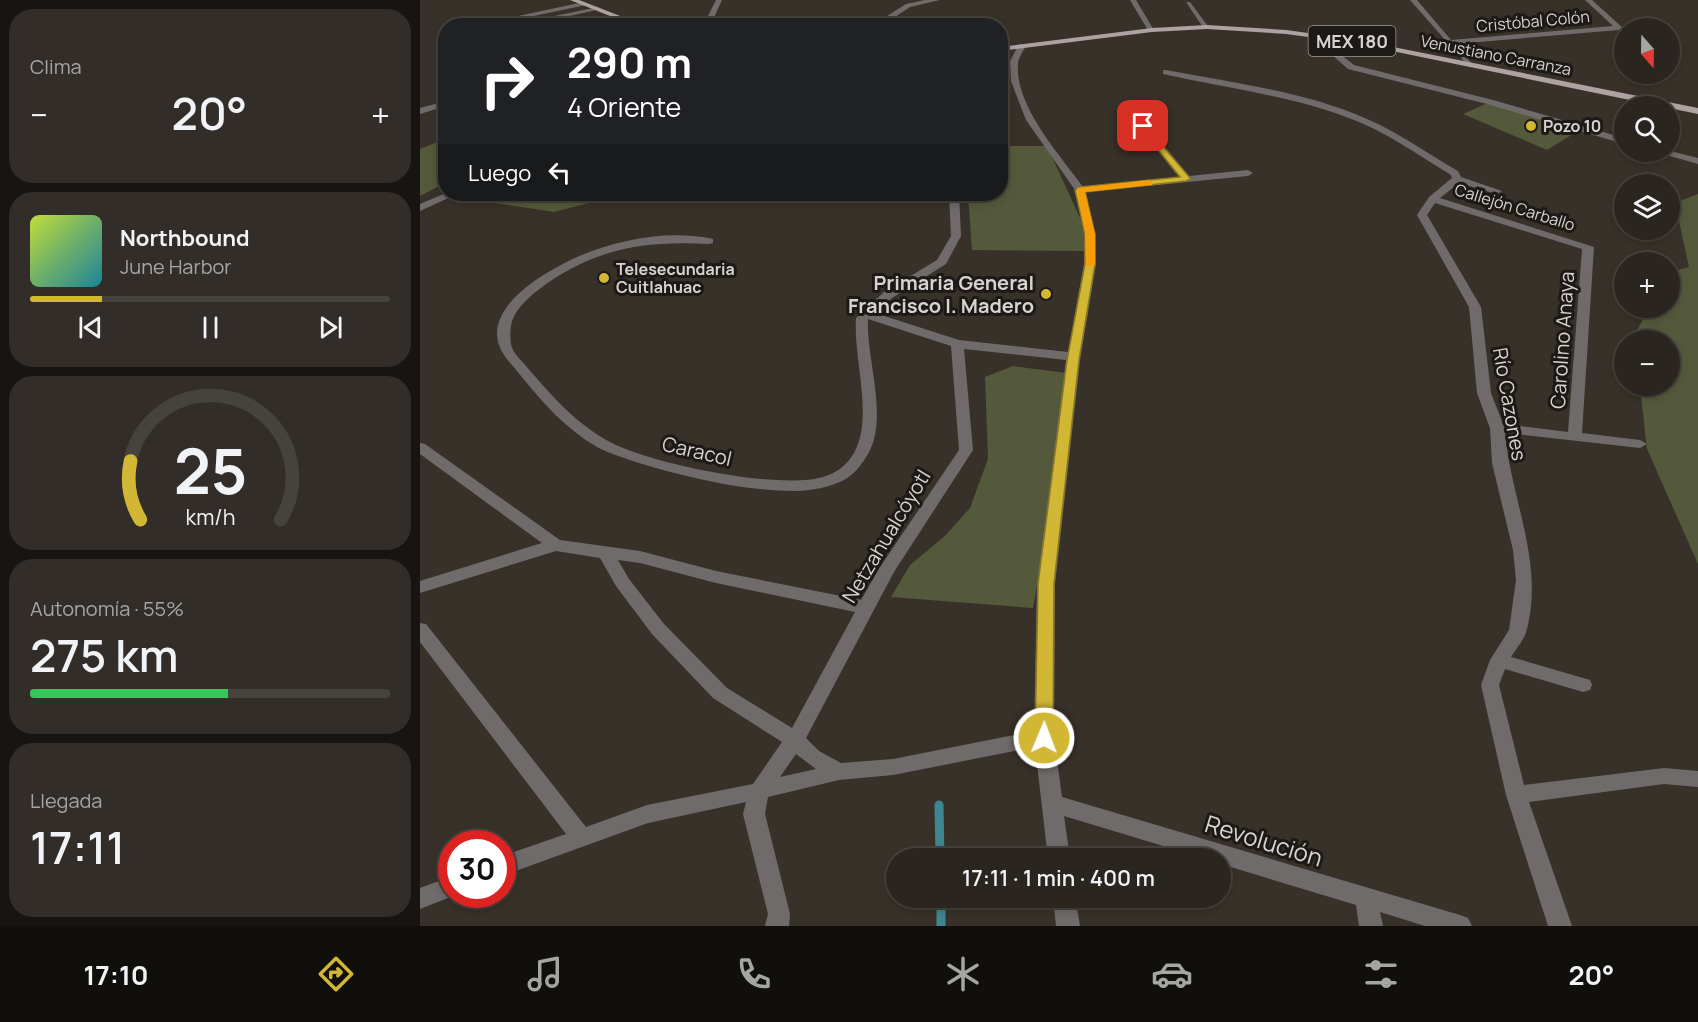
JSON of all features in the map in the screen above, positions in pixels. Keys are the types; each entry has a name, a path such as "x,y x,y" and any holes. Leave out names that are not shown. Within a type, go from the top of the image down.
{"main road":[{"path":"573,0 622,18"},
{"name":"Venustiano Carranza","path":"1008,48 1152,30 1207,27 1286,32 1353,41 1698,111"}],"street":[{"path":"710,18 719,0"},
{"path":"888,18 921,0 938,0"},
{"path":"1133,0 1152,30"},
{"name":"Cristóbal Colón","path":"1413,0 1468,64"},
{"name":"Cristóbal Colón","path":"1450,42 1619,28 1588,0"},
{"path":"1188,3 1207,27"},
{"path":"526,18 522,16 584,4"},
{"path":"554,18 598,9"},
{"path":"1353,41 1337,51 1336,56 1351,67 1490,102 1614,138"},
{"path":"1022,46 1014,61 1015,81 1030,120 1080,190 1090,234 1090,264 1073,357 1046,584 1044,738 1058,848"},
{"path":"1166,72 1276,94 1331,108 1365,121 1433,158 1455,173 1457,179"},
{"path":"420,111 438,105"},
{"path":"1143,126 1186,179"},
{"path":"1680,157 1698,161"},
{"path":"1080,190 1248,173"},
{"path":"1457,179 1497,190"},
{"path":"1433,199 1457,179"},
{"name":"Callejón Carballo","path":"1433,199 1588,247"},
{"name":"Río Cazones","path":"1433,199 1422,215 1475,307 1484,393 1497,428 1500,463 1521,550 1525,580 1518,631 1499,660 1490,686 1516,795 1560,926"},
{"path":"420,208 438,200"},
{"path":"866,314 888,295 942,262 956,236 954,201"},
{"name":"Caracol","path":"709,241 678,239 616,246 555,274 519,302 506,319 503,334 506,350 568,420 604,446 673,468 750,482 798,486 830,480 850,469 862,450 871,408 860,330 862,318 866,314"},
{"name":"Carolino Anaya","path":"1575,436 1588,247"},
{"path":"866,314 957,344 1073,357"},
{"name":"Netzahualcóyotl","path":"759,791 795,740 886,571 966,450 957,344"},
{"path":"1497,428 1640,444"},
{"path":"420,447 456,476 555,545"},
{"path":"420,586 555,545 640,558 716,577 868,608"},
{"path":"606,553 622,582 658,629 720,693 795,740 812,757 839,772"},
{"path":"420,629 581,837"},
{"path":"1499,660 1583,686"},
{"path":"516,861 647,814 839,772 893,767 1044,738"},
{"path":"1516,795 1664,776 1698,779"},
{"path":"759,791 754,814 779,914 777,926"},
{"name":"Revolución","path":"1052,803 1367,900 1460,926"},
{"path":"420,899 438,892"},
{"path":"1367,900 1371,926"},
{"path":"1066,908 1068,926"}],"green space":[{"name":"Pozo 10","path":"1490,102 1581,129 1547,150 1463,114"},
{"path":"438,142 438,187 420,196 420,149"},
{"path":"1008,146 1047,146 1087,233 1084,251 972,250 968,201 1008,201"},
{"path":"1698,194 1698,564 1647,449 1641,396 1680,396 1680,330 1637,330 1644,318 1680,318 1680,269 1689,267 1680,226 1680,201"},
{"path":"488,201 597,201 554,212"},
{"path":"1013,366 1074,374 1033,608 891,597 910,565 945,536 970,508 988,459 985,377"}],"waterway":[{"path":"939,805 940,848"},
{"path":"941,908 941,926"}],"slow traffic":[{"path":"1090,265 1090,234 1080,190 1149,183"}],"place":[{"name":"Pozo 10","path":"1531,126"},
{"name":"Telesecundaria Cuitlahuac","path":"604,278"},
{"name":"Primaria General Francisco I. Madero","path":"1046,294"}],"route":[{"path":"1044,738 1046,584 1073,360 1090,264 1090,234 1080,190 1186,179 1143,126"}]}
